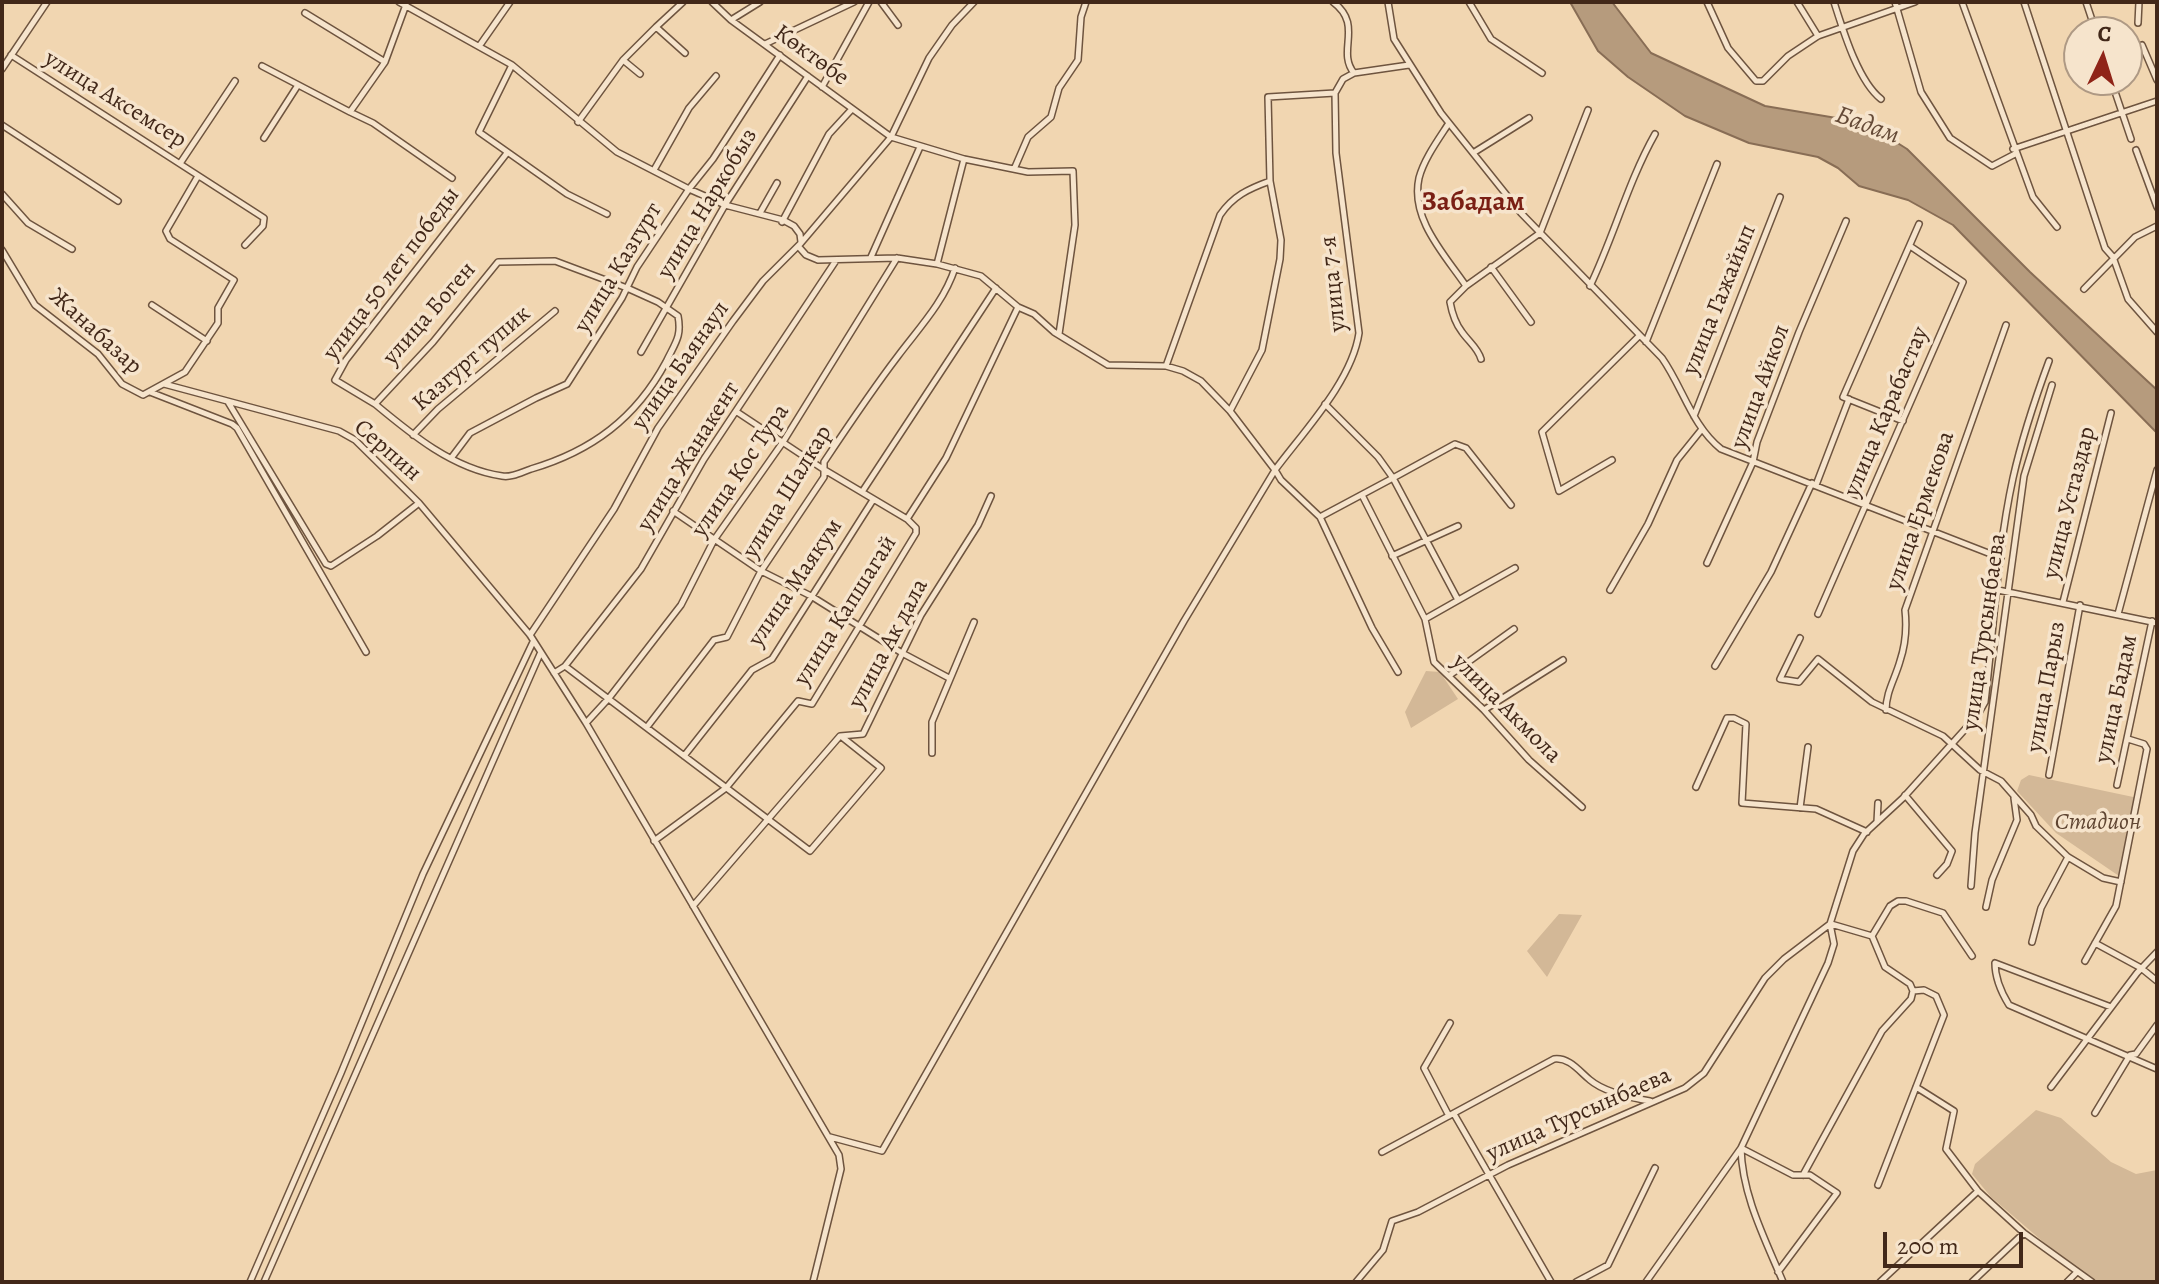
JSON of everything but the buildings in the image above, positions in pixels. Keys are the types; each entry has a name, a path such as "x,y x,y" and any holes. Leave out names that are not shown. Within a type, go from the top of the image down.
{"street":[{"path":"2,69 47,2"},
{"path":"480,45 510,2"},
{"path":"578,122 623,60 683,2"},
{"name":"Көктөбе","path":"712,2 731,20 891,137 964,159 1028,172 1073,171 1075,225 1059,334"},
{"path":"731,20 760,2"},
{"path":"765,44 854,2"},
{"path":"822,87 869,2"},
{"path":"881,2 898,25"},
{"name":"улица Баянаул","path":"250,1282 423,874 531,638 614,509 658,428 763,281 799,245 891,137 929,58 952,25 974,2"},
{"path":"1015,167 1028,137 1051,117 1059,88 1078,60 1081,17 1086,2"},
{"path":"1333,2 1341,8 1348,21 1347,58 1352,70"},
{"path":"1388,2 1391,33 1449,123 1540,233 1662,358 1675,377 1693,416 1721,449 2001,558"},
{"path":"1469,2 1491,39 1542,73"},
{"path":"1707,2 1728,48 1756,81 1763,81 1788,56 1818,36 1896,5 1915,2"},
{"path":"1797,2 1818,36"},
{"path":"1834,2 1872,92 1881,99"},
{"path":"1962,2 2033,197 2057,227"},
{"path":"2024,2 2105,248 2113,257 2128,299 2157,332"},
{"path":"350,112 385,62 403,19 403,3 512,65 617,152 725,205 760,213 794,226 800,234 799,245 806,255 818,260 836,261 897,258 955,268 981,276 1018,307 1034,314 1108,365 1166,366 1183,371 1201,381 1230,411 1281,480 1320,517 1372,628 1398,672"},
{"path":"1896,5 1921,92 1950,138 1992,166 2014,151 2157,101"},
{"path":"305,13 385,62"},
{"path":"656,27 685,53"},
{"path":"2143,47 2157,80"},
{"name":"улица Аксемсер","path":"11,55 264,218 263,226 245,245"},
{"name":"улица Казгурт","path":"452,458 470,433 567,384 637,267 713,159 780,55"},
{"path":"623,60 640,74"},
{"path":"512,65 479,132 567,194 607,214"},
{"path":"1230,411 1262,350 1280,259 1281,240 1270,181 1268,97 1335,93 1352,70 1409,65"},
{"path":"262,66 373,123 452,178"},
{"path":"654,170 689,108 716,76"},
{"name":"улица Наркобыз","path":"641,352 725,205 808,76"},
{"path":"181,162 235,81"},
{"path":"264,138 298,85"},
{"name":"улица 7-я","path":"828,1137 882,1151 1184,621 1275,470 1325,404 1357,351 1359,333 1336,153 1335,93"},
{"path":"2116,96 2131,139"},
{"path":"782,222 829,134 852,109"},
{"path":"1481,359 1456,322 1450,302 1466,286 1540,233 1588,110"},
{"path":"1473,153 1529,118"},
{"path":"1449,123 1427,159 1419,178 1418,192 1426,228 1466,286"},
{"path":"2,125 118,201"},
{"path":"1590,286 1643,155 1655,134"},
{"path":"871,257 920,147"},
{"path":"2136,150 2157,207"},
{"name":"улица 50 лет победы","path":"375,404 335,380 346,360 507,153"},
{"path":"937,264 964,159"},
{"path":"1646,342 1717,164"},
{"name":"улица Аксемсер","path":"198,176 166,231 170,239 234,280 218,308 218,323 207,341"},
{"path":"1166,366 1220,215 1230,201 1242,192 1270,181"},
{"path":"760,213 777,183"},
{"path":"2,194 28,223 72,249"},
{"name":"улица Гажайып","path":"1693,416 1780,197"},
{"name":"улица Айкол","path":"1707,563 1753,462 1757,442 1799,332 1846,221"},
{"path":"1903,421 1843,397 1919,224"},
{"path":"2084,289 2135,237 2157,226"},
{"name":"улица Карабастау","path":"1818,614 1963,282 1910,246"},
{"name":"Жанабазар","path":"2,250 35,305 98,354 122,384 237,428 366,652"},
{"name":"улица Кос Тура","path":"586,723 681,605 714,540 783,442 897,258"},
{"name":"улица Боген","path":"375,404 433,342 498,262 555,261 627,288 658,302 666,310"},
{"name":"улица Жанакент","path":"554,673 565,666 641,569 704,459 836,261"},
{"path":"1491,267 1531,322"},
{"name":"улица Шалкар","path":"647,727 714,640 727,637 761,571 824,477 824,462 932,313 950,285 955,268"},
{"path":"862,492 996,288"},
{"path":"146,394 185,372 207,341 152,305"},
{"name":"улица Капшагай","path":"654,841 726,788 798,701 812,704 916,533 916,528 907,519 946,458 1018,307"},
{"path":"375,404 413,435 469,468 505,477 558,461 606,435 641,402 681,333 678,316 666,310"},
{"name":"Казгурт тупик","path":"413,435 438,409 555,311"},
{"name":"улица Ермекова","path":"1886,710 1886,695 1900,661 1907,631 1905,610 2006,325"},
{"path":"1612,460 1559,491 1542,432 1639,336"},
{"name":"улица Турсынбаева","path":"1356,1282 1383,1250 1392,1221 1418,1212 1489,1175 1685,1088 1696,1080 1704,1073 1765,978 1784,959 1830,924 1853,851 1867,832 1977,716 1985,702 2013,479 2030,414 2049,361"},
{"name":"Серпин","path":"164,384 339,431 355,440 419,503 531,638 586,723 839,1155 841,1169 813,1282"},
{"name":"улица Турсынбаева","path":"1971,886 1975,833 2024,476 2052,385"},
{"path":"1715,666 1771,572 1814,484 1849,399"},
{"path":"228,402 326,564 331,566 377,536 419,503"},
{"path":"1325,404 1378,457 1393,478 1458,600"},
{"path":"737,412 823,469 907,519"},
{"name":"улица Устаздар","path":"2063,602 2111,413"},
{"path":"1610,590 1648,524 1677,460 1702,429"},
{"path":"1320,517 1455,444 1466,448 1511,505"},
{"path":"2118,614 2157,470"},
{"name":"улица Акмола","path":"1362,495 1425,619 1434,662 1484,710 1529,760 1582,807"},
{"name":"улица Ак дала","path":"693,906 840,736 863,734 921,615 978,525 991,496"},
{"name":"улица Маякум","path":"684,756 752,670 772,659 873,500"},
{"path":"673,511 761,571 811,596 902,653 949,678"},
{"path":"1392,556 1458,526"},
{"path":"1425,619 1515,568"},
{"path":"1998,590 2154,622"},
{"name":"улица Парыз","path":"2049,775 2080,605"},
{"path":"932,753 932,722 974,622"},
{"name":"улица Бадам","path":"2117,785 2154,622"},
{"path":"1450,675 1514,629"},
{"path":"1800,638 1780,679 1799,682 1818,659 1872,702 1943,736 1985,772 2001,781 2031,815 2036,826 2068,857 2103,878 2121,882"},
{"path":"264,1282 540,654"},
{"path":"1484,710 1563,660"},
{"path":"565,666 808,849 814,849 881,768 840,736"},
{"path":"1696,787 1727,718 1734,718 1746,724 1742,803 1816,809 1867,832"},
{"path":"2085,961 2116,906 2147,749 2144,744 2128,739"},
{"path":"1800,808 1808,747"},
{"path":"1905,795 1952,851 1947,864 1937,875"},
{"path":"1986,907 1992,880 2017,820 2014,798"},
{"path":"1877,823 1878,803"},
{"path":"2032,942 2041,908 2068,857"},
{"path":"1872,936 1890,906 1906,901 1943,913 1972,956"},
{"path":"1646,1282 1741,1148 1828,963 1834,944 1830,924 1872,936"},
{"path":"1803,1175 1882,1031 1911,999 1913,991 1910,984 1885,967 1872,936"},
{"path":"2095,943 2141,968 2157,981"},
{"path":"2051,1087 2141,968 2157,952"},
{"path":"2111,1007 1995,963 2001,992 2009,1005 2157,1069"},
{"path":"1878,1185 1944,1015 1936,996 1924,990 1913,991"},
{"path":"1450,1023 1424,1068 1551,1282"},
{"path":"2095,1113 2130,1055 2136,1054 2157,1025"},
{"path":"1382,1152 1554,1059 1561,1058 1594,1084 1650,1102"},
{"path":"1916,1087 1954,1111 1946,1149 1978,1191 2024,1233 2092,1282"},
{"path":"1741,1148 1793,1175 1810,1175 1837,1193 1778,1272"},
{"path":"1741,1148 1741,1165 1749,1199 1783,1282"},
{"path":"1576,1282 1608,1265 1655,1168"},
{"path":"1880,1282 1978,1191"},
{"path":"1972,1282 2024,1233"},
{"path":"2067,1282 2077,1272"}],"green space":[{"path":"1426,671 1440,672 1458,699 1411,728 1405,712"},
{"name":"Стадион","path":"2029,775 2138,798 2119,876 2056,833 2017,791 2021,780"},
{"path":"1559,914 1582,915 1547,977 1527,951"},
{"path":"2036,1110 2061,1118 2111,1162 2136,1174 2157,1170 2157,1282 2090,1282 1991,1197 1972,1174 1975,1164"}],"water":[{"name":"Бадам","path":"1570,2 1612,2 1651,53 1765,106 1866,123 1907,149 2030,272 2157,390 2157,433 1953,225 1908,200 1859,186 1838,168 1818,157 1749,143 1685,116 1628,77 1598,51"}],"district":[{"name":"Забадам","path":"1473,203"}]}
